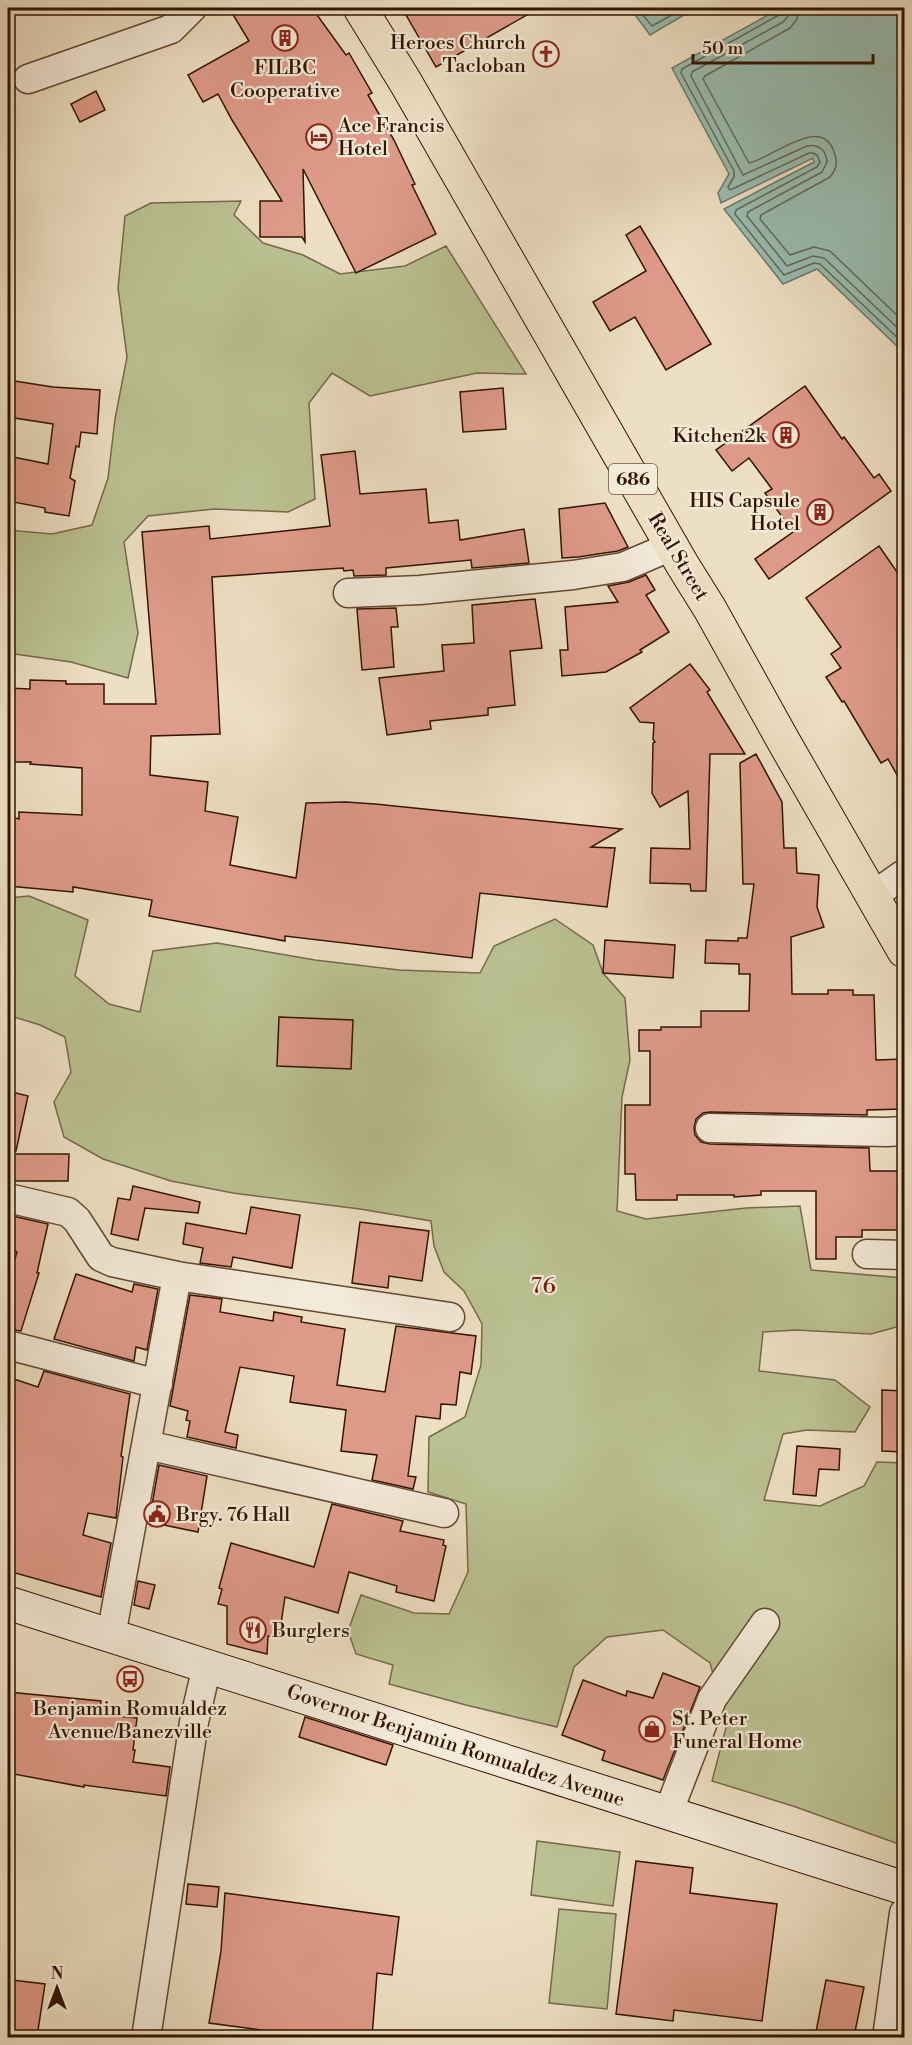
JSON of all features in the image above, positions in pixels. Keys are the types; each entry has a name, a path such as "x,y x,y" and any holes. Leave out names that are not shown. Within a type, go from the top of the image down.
{"main road":[{"name":"Real Street","path":"360,8 406,83 710,609 904,951"},
{"name":"Governor Benjamin Romualdez Avenue","path":"8,1603 904,1888"}],"street":[{"path":"28,79 171,30 192,8"},
{"path":"348,593 420,590 573,575 623,567 672,546"},
{"path":"874,895 904,873"},
{"path":"710,1128 904,1131"},
{"path":"8,1198 68,1212 101,1257 112,1262 177,1276 450,1317"},
{"path":"867,1254 904,1255"},
{"path":"111,1636 177,1276"},
{"path":"8,1345 158,1384"},
{"path":"147,1445 444,1513"},
{"path":"668,1813 712,1699 765,1623"},
{"path":"146,2037 194,1722 207,1666"},
{"path":"887,2037 904,1913"}],"green space":[{"path":"241,201 234,215 263,243 303,255 340,274 405,266 446,246 526,374 477,373 370,396 332,373 309,403 315,499 288,512 214,509 148,516 124,542 138,633 128,678 71,662 8,653 8,530 52,534 92,525 108,478 115,419 127,357 118,288 125,216 151,203"},
{"path":"29,896 88,920 75,976 109,1004 140,1012 153,951 217,943 315,960 399,970 480,973 494,946 555,919 593,945 603,973 625,998 630,1060 622,1097 617,1211 646,1219 746,1208 800,1206 811,1270 904,1278 904,1325 871,1334 796,1330 763,1332 759,1371 835,1380 870,1407 855,1432 807,1430 783,1434 764,1500 820,1506 864,1486 877,1462 904,1463 904,1846 793,1806 712,1781 727,1724 710,1663 663,1630 607,1637 574,1667 557,1727 389,1684 393,1665 356,1654 348,1631 361,1595 414,1613 449,1614 468,1572 466,1504 428,1492 429,1437 465,1417 481,1365 482,1324 464,1291 444,1272 434,1246 431,1221 360,1209 233,1193 171,1181 103,1159 64,1137 54,1102 71,1072 65,1037 40,1025 8,1015 8,898"},
{"path":"537,1841 620,1852 613,1906 531,1895"},
{"path":"559,1909 616,1914 607,2009 549,2003"}],"water":[{"path":"630,8 696,8 650,35"},
{"path":"781,8 904,8 904,353 817,269 783,284 724,209 814,162 813,158 721,203 718,193 729,174 672,68"}],"building":[{"path":"229,8 312,8 346,55 349,53 372,93 368,95 394,140 415,184 412,185 436,234 356,273 303,169 305,242 302,237 260,237 260,201 282,201 218,94 203,102 188,75 249,41"},
{"path":"402,8 539,8 436,67"},
{"path":"96,91 105,110 80,122 71,104"},
{"path":"640,226 711,344 666,370 635,317 610,331 593,302 646,271 626,235"},
{"path":"8,380 53,387 100,390 97,434 81,432 79,447 76,446 70,478 75,481 69,516 45,512 45,508 8,501 8,456 48,464 53,424 8,417"},
{"path":"805,386 842,439 844,437 874,478 879,474 891,491 769,579 755,559 793,532 765,493 772,489 749,458 732,471 716,450"},
{"path":"503,388 506,429 463,432 460,392"},
{"path":"355,451 360,494 426,489 429,523 458,520 460,540 524,529 529,563 472,568 471,560 386,568 386,575 354,576 353,570 344,571 343,568 212,577 220,734 151,736 150,775 208,782 205,811 238,817 230,865 296,878 306,803 375,804 622,829 591,847 615,848 607,907 480,893 472,958 285,936 285,941 149,916 152,900 73,887 73,892 8,886 8,816 19,819 19,812 82,815 82,768 12,762 12,714 8,714 8,688 30,689 30,680 66,681 66,684 104,684 104,704 156,704 142,532 209,526 210,539 330,526 321,455"},
{"path":"605,503 628,547 618,551 562,558 559,509"},
{"path":"879,546 904,582 904,787 888,759 881,763 844,701 842,702 826,677 841,668 831,654 841,647 806,598"},
{"path":"646,575 655,590 646,595 669,632 640,650 642,652 606,672 562,676 560,650 568,650 565,607 618,602 608,586 629,582"},
{"path":"535,599 542,648 510,651 515,705 488,708 488,715 430,721 431,729 387,735 379,678 444,671 442,645 474,643 472,605"},
{"path":"396,608 398,627 391,627 394,667 362,670 357,609"},
{"path":"690,664 710,690 707,692 745,754 710,754 706,891 691,891 690,884 650,883 651,848 690,849 688,791 660,807 652,793 654,723 640,722 630,708"},
{"path":"756,754 782,802 784,848 796,848 797,873 819,875 817,907 824,927 791,937 792,994 828,994 828,990 853,990 853,995 874,995 876,1060 904,1059 904,1109 867,1110 867,1115 710,1112 703,1113 696,1119 695,1135 701,1142 710,1144 869,1148 870,1171 902,1171 904,1230 862,1230 862,1237 836,1237 836,1259 816,1259 816,1191 761,1191 761,1195 734,1197 734,1195 677,1195 677,1200 636,1200 635,1174 625,1174 625,1105 650,1105 650,1051 639,1051 639,1030 661,1030 661,1027 701,1027 701,1011 749,1011 750,974 739,974 739,964 705,963 706,940 738,941 738,938 747,938 754,884 743,884 740,763"},
{"path":"605,940 675,945 673,978 603,973"},
{"path":"279,1017 353,1020 351,1069 277,1066"},
{"path":"8,1091 28,1096 16,1151 8,1150"},
{"path":"8,1154 69,1154 68,1181 8,1181"},
{"path":"133,1186 200,1202 198,1213 145,1208 138,1240 111,1234 118,1198 130,1200"},
{"path":"251,1207 300,1215 292,1268 233,1257 231,1267 200,1263 203,1248 183,1244 186,1223 246,1234"},
{"path":"8,1215 48,1224 37,1273 39,1273 21,1331 8,1329 8,1282 17,1252 8,1249"},
{"path":"360,1222 429,1231 422,1281 389,1276 388,1288 352,1283"},
{"path":"76,1274 132,1292 134,1284 158,1289 147,1350 136,1347 134,1361 54,1339"},
{"path":"190,1295 222,1299 220,1312 273,1321 274,1312 302,1317 301,1322 345,1329 337,1385 385,1392 396,1326 476,1336 471,1374 460,1372 456,1405 441,1404 440,1419 416,1416 408,1476 416,1477 413,1489 372,1480 377,1455 341,1451 346,1410 290,1402 294,1376 240,1367 225,1432 238,1435 236,1448 187,1437 190,1421 186,1420 188,1411 170,1406"},
{"path":"44,1371 130,1394 121,1456 123,1457 116,1518 88,1513 83,1535 111,1543 101,1597 8,1571 8,1377 38,1387"},
{"path":"882,1390 904,1391 904,1452 882,1451"},
{"path":"797,1446 840,1449 839,1470 819,1469 816,1496 793,1494"},
{"path":"159,1465 207,1476 198,1532 149,1522"},
{"path":"332,1504 403,1521 400,1531 444,1540 443,1545 446,1546 434,1601 396,1592 397,1586 349,1572 338,1613 285,1597 279,1637 268,1636 267,1654 227,1644 227,1606 218,1604 222,1589 219,1588 231,1543 314,1567"},
{"path":"138,1581 155,1585 149,1609 134,1605"},
{"name":"St. Peter Funeral Home","path":"663,1673 700,1687 663,1780 602,1760 605,1751 562,1735 583,1680 626,1696 627,1691 653,1698"},
{"path":"8,1692 101,1701 99,1714 137,1718 133,1762 170,1767 166,1796 84,1785 84,1787 8,1773"},
{"path":"305,1717 393,1745 386,1765 299,1737"},
{"path":"636,1861 693,1868 690,1893 777,1904 762,2021 674,2010 673,2021 616,2014"},
{"path":"188,1884 219,1887 217,1907 186,1904"},
{"path":"225,1893 399,1917 392,1975 377,1973 372,2037 314,2037 209,2023 221,1951"},
{"path":"12,1980 45,1984 37,2037 8,2037 8,2011"},
{"path":"826,1980 864,1987 854,2037 815,2037"}],"place":[{"name":"FILBC Cooperative","path":"285,38"},
{"name":"Heroes Church Tacloban","path":"546,54"},
{"name":"Ace Francis Hotel","path":"319,137"},
{"name":"Kitchen2k","path":"786,435"},
{"name":"HIS Capsule Hotel","path":"820,512"},
{"name":"Brgy. 76 Hall","path":"157,1514"},
{"name":"Burglers","path":"253,1630"},
{"name":"Benjamin Romualdez Avenue/Banezville","path":"130,1679"},
{"name":"St. Peter Funeral Home","path":"652,1729"}],"district":[{"name":"76","path":"544,1285"}]}
